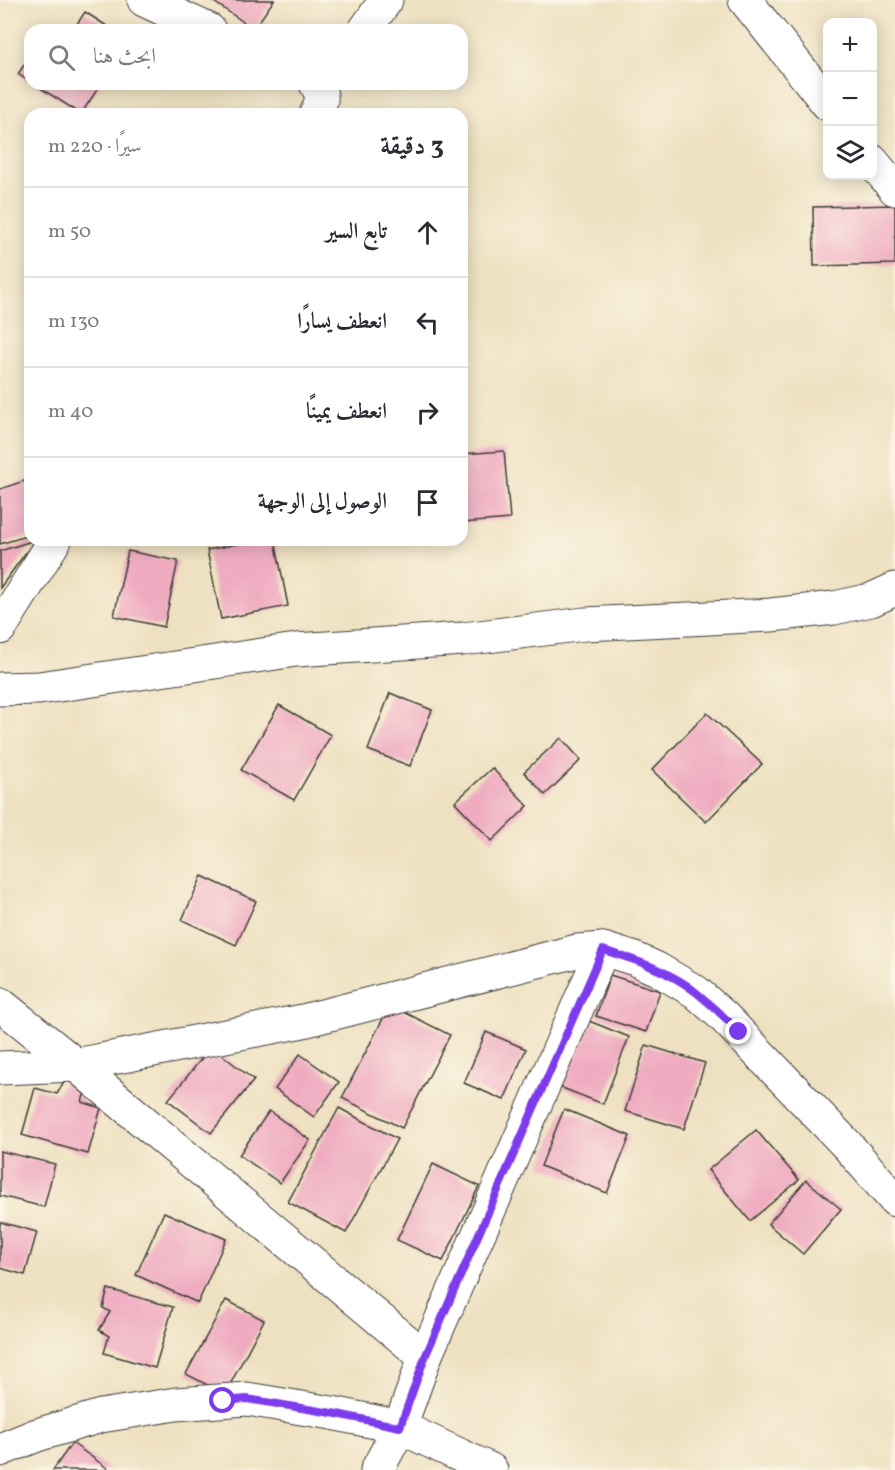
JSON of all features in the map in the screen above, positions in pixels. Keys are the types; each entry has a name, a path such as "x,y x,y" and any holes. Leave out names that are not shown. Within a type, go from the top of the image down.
{"street":[{"path":"144,0 196,24"},
{"path":"369,24 386,0"},
{"path":"746,0 823,98"},
{"path":"877,166 895,189"},
{"path":"0,628 51,546"},
{"path":"0,689 39,688 296,650 463,639 585,624 771,615 834,608 871,600 895,589"},
{"path":"377,1470 400,1427 425,1357 603,950"},
{"path":"0,1068 76,1065 303,1021 577,951 603,950 635,959 696,992 723,1016 847,1145 895,1200"},
{"path":"0,1004 425,1357"},
{"path":"0,1450 37,1435 101,1416 176,1404 247,1399 400,1427 491,1470"}],"building":[{"path":"211,0 274,0 257,24 247,24"},
{"path":"85,12 104,24 77,24"},
{"path":"24,65 24,78 18,74"},
{"path":"43,90 97,90 85,108 72,108"},
{"path":"895,205 895,264 814,266 813,207"},
{"path":"504,451 510,519 468,522 468,454"},
{"path":"24,481 24,537 0,544 0,489"},
{"path":"24,543 24,546 31,546 0,588 0,551"},
{"path":"227,546 276,546 288,606 221,619 207,550"},
{"path":"128,551 178,561 164,627 114,616"},
{"path":"390,693 432,710 410,766 368,750"},
{"path":"279,705 331,735 294,800 241,770"},
{"path":"707,713 762,764 706,822 652,770"},
{"path":"561,738 581,760 545,795 524,772"},
{"path":"492,768 528,806 492,841 455,802"},
{"path":"202,876 256,901 236,945 182,920"},
{"path":"610,975 660,991 646,1032 596,1016"},
{"path":"390,1005 450,1035 402,1128 342,1098"},
{"path":"579,1017 629,1037 603,1104 552,1084"},
{"path":"486,1032 526,1049 504,1100 464,1083"},
{"path":"215,1042 228,1046 221,1054 254,1080 211,1133 168,1100"},
{"path":"646,1045 705,1063 684,1129 625,1111"},
{"path":"300,1054 339,1082 314,1117 275,1089"},
{"path":"66,1079 87,1085 82,1102 101,1108 88,1154 22,1135 35,1088 57,1094"},
{"path":"339,1108 397,1139 346,1233 288,1202"},
{"path":"564,1109 630,1136 607,1193 541,1166"},
{"path":"269,1111 310,1140 280,1183 239,1155"},
{"path":"756,1130 799,1180 750,1221 708,1170"},
{"path":"0,1151 55,1164 44,1207 0,1196"},
{"path":"433,1164 479,1186 443,1261 397,1240"},
{"path":"806,1180 841,1209 803,1254 768,1224"},
{"path":"164,1212 226,1239 198,1303 136,1275"},
{"path":"0,1222 37,1232 25,1275 0,1268"},
{"path":"108,1289 173,1307 155,1368 104,1353 109,1336 99,1330 110,1312 103,1308"},
{"path":"226,1300 264,1320 225,1394 186,1374"},
{"path":"72,1443 110,1470 53,1470"}],"route":[{"path":"223,1401 247,1399 400,1427 425,1357 603,950 635,959 678,981 696,992 739,1032"}]}
